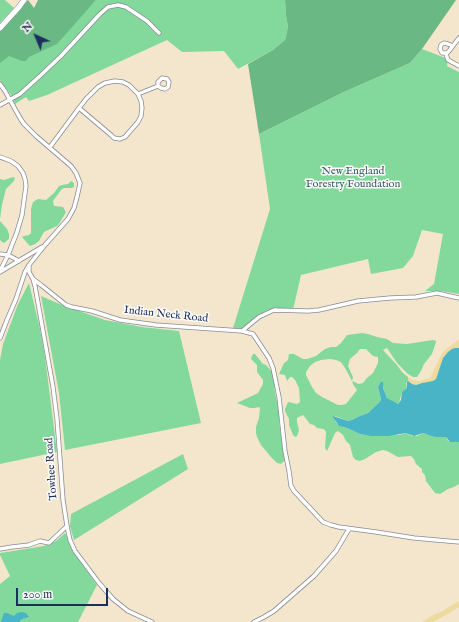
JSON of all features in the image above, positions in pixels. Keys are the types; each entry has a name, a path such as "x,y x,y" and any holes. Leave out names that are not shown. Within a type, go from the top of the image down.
{"street":[{"path":"0,28 24,0"},
{"path":"0,105 22,92 46,70 108,7 118,5 128,8 147,21 159,33"},
{"path":"446,54 450,52 459,38"},
{"path":"453,46 447,43 443,44 440,48 441,52 446,54 448,60 459,66"},
{"path":"50,147 79,108 86,99 98,87 108,82 115,81 132,86 138,94 142,105 142,112 140,119 126,137 120,139 111,136 79,108"},
{"path":"0,84 24,124 73,169 80,183 78,197 74,208 62,227 45,245 24,275 0,338"},
{"path":"138,94 158,86"},
{"path":"0,157 18,166 24,173 26,182 26,191 20,224 0,272"},
{"path":"0,272 45,245"},
{"path":"0,254 8,255 19,261"},
{"path":"29,266 29,272 32,279"},
{"name":"Indian Neck Road","path":"32,279 72,307 92,311 120,320 156,325 250,332 254,335 272,363 279,397 292,489 324,523 350,529 414,538 459,542"},
{"name":"Towhee Road","path":"32,279 35,286 55,395 63,492 70,540 78,554 116,602 124,608 152,622"},
{"path":"242,331 259,317 274,310 319,310 358,301 437,294 459,298"},
{"path":"0,549 29,545 40,541 49,543 67,526"},
{"path":"254,622 274,611 314,576 336,551 350,529"}],"green space":[{"path":"0,0 5,0 14,8 0,23"},
{"path":"28,0 34,8 38,0 96,0 57,44 29,57 26,61 9,56 0,63 0,31"},
{"path":"96,0 285,0 288,27 285,40 273,50 238,69 224,51 182,52 167,40 47,95 29,101 26,97 15,104 11,95 0,80 0,48 89,7"},
{"path":"285,0 456,0 422,49 410,63 346,91 259,134 248,64 273,50 285,40 288,27"},
{"name":"New England Forestry Foundation","path":"422,49 448,59 447,66 459,72 459,294 441,291 425,291 434,284 443,234 422,230 413,256 403,268 371,274 368,259 301,275 293,310 266,311 241,329 233,328 270,209 259,134 346,91 410,63"},
{"path":"13,177 15,178 14,181 6,189 0,219 0,179 4,180"},
{"path":"71,181 74,183 74,187 64,188 61,190 53,201 54,206 63,207 66,212 59,224 44,232 39,241 30,246 22,237 31,233 31,209 33,202 38,199 46,200 59,186 68,184"},
{"path":"0,221 7,229 9,234 9,239 4,243 0,240"},
{"path":"29,283 45,357 57,452 0,464 0,360 3,344 18,304"},
{"path":"41,296 105,320 142,327 179,331 201,423 65,450 59,393"},
{"path":"362,333 387,339 393,343 407,344 433,340 436,341 432,354 424,364 417,377 413,377 408,374 397,363 387,348 383,350 408,377 408,381 406,383 407,388 402,392 399,403 396,404 387,398 382,382 378,387 381,399 380,403 368,413 348,421 335,416 335,420 337,424 342,427 370,436 399,435 406,433 412,436 417,436 423,433 446,437 448,441 459,442 459,484 440,494 435,493 426,481 422,469 416,464 411,456 398,457 383,450 376,452 360,461 356,460 353,457 350,445 338,431 335,433 327,451 325,448 325,430 310,424 303,415 297,418 299,430 297,436 295,437 293,435 285,409 288,402 297,404 300,402 299,388 292,377 290,377 287,381 285,375 279,374 284,363 288,360 289,354 294,354 303,359 316,356 325,349 336,347 347,335","holes":["360,349 366,349 373,356 378,357 378,363 373,373 363,383 359,384 352,381 353,377 348,366 350,359","330,359 336,360 341,362 357,390 346,404 338,405 316,393 306,375 306,372 315,362"]},
{"path":"253,354 255,354 273,373 279,411 279,423 285,455 285,460 281,464 277,463 271,457 261,445 257,437 256,427 260,408 250,408 237,403 258,393 263,384 263,380 257,372 257,365 251,359"},
{"path":"183,454 188,469 74,540 70,526 71,514"},
{"path":"65,533 77,557 97,585 78,622 0,622 0,584 10,576 0,553 44,546 56,541"}],"sand":[{"path":"459,339 459,348 455,348 438,373 436,379 416,385 408,381 408,377 419,381 430,378 441,355"},
{"path":"459,601 459,607 446,615 433,622 422,622 441,612"}],"water":[{"path":"455,348 459,348 459,442 450,442 446,437 435,437 423,433 414,436 406,433 389,436 370,436 339,426 333,417 348,421 368,413 380,402 381,399 378,387 381,382 383,382 383,388 387,398 398,404 401,400 402,392 407,388 408,381 416,385 436,379 443,358 448,352"},
{"path":"4,613 14,616 17,613 26,613 29,617 22,619 20,622 1,622"}]}
